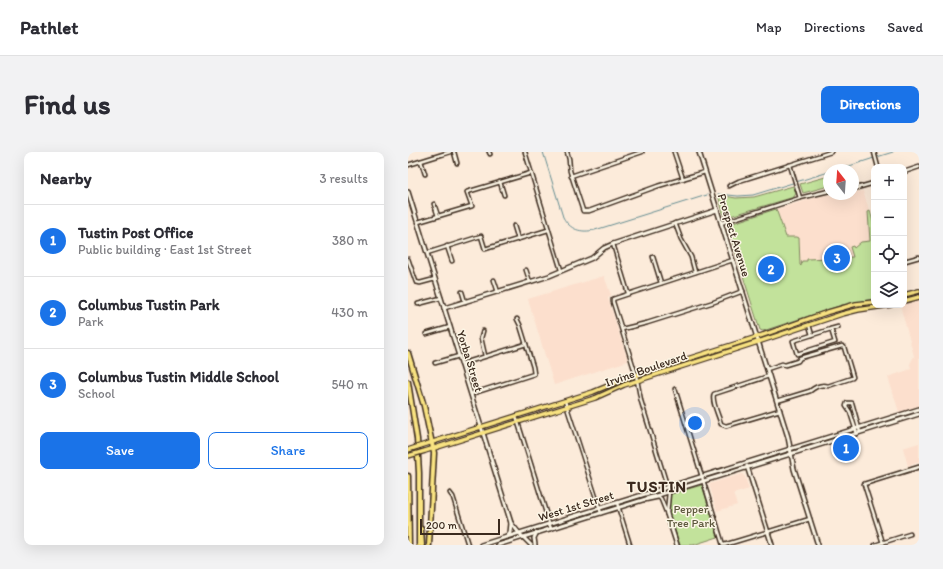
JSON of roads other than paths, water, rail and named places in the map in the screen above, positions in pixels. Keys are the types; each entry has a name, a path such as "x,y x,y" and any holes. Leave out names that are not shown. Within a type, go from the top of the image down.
{"highway":[{"path":"408,353 424,406 434,452 429,545"},
{"path":"408,382 417,439 422,545"},
{"path":"408,476 409,545"},
{"path":"419,545 420,488"}],"main road":[{"name":"Prospect Avenue","path":"700,152 780,410 788,437 790,454 818,545"},
{"name":"Yorba Street","path":"408,192 511,524 531,545"},
{"path":"444,308 530,282 592,258 604,248 613,244 717,210"},
{"path":"907,298 909,296 908,294 919,291"},
{"path":"907,300 919,297"},
{"name":"Irvine Boulevard","path":"408,450 566,401 636,375 856,304 871,302"},
{"path":"838,316 838,312 844,308"},
{"name":"Irvine Boulevard","path":"408,456 594,398 637,380 809,325 858,310 871,308"},
{"path":"809,325 809,322 814,318"},
{"path":"683,360 684,366"},
{"path":"918,409 919,415"},
{"name":"West 1st Street","path":"481,545 918,409"},
{"name":"West 1st Street","path":"498,545 919,415"},
{"path":"746,462 772,545"},
{"path":"667,514 677,545"},
{"path":"506,537 510,532 511,524"},
{"path":"535,545 534,538 539,532"}],"street":[{"path":"408,164 450,152"},
{"path":"454,152 457,163"},
{"path":"525,152 561,270"},
{"path":"567,152 571,176 583,211 589,211 705,172"},
{"path":"571,176 642,152"},
{"path":"674,152 683,179"},
{"path":"729,186 739,181 831,152"},
{"path":"874,153 877,164"},
{"path":"421,161 425,174"},
{"path":"790,165 800,198"},
{"path":"907,171 919,167"},
{"path":"418,222 472,206 468,192 531,173"},
{"path":"500,182 504,195"},
{"path":"859,187 871,184"},
{"path":"721,223 823,192"},
{"path":"434,204 438,216"},
{"path":"675,223 681,239 691,257 695,272"},
{"path":"514,226 518,239"},
{"path":"427,253 481,236 485,249 548,230"},
{"path":"613,244 628,293"},
{"path":"447,246 452,261"},
{"path":"653,256 661,283"},
{"path":"907,259 919,257"},
{"path":"408,259 416,282 420,283 435,279"},
{"path":"667,514 669,492 640,401 636,375 613,302 614,299 628,293 733,260"},
{"path":"526,270 530,282"},
{"path":"494,280 498,292"},
{"path":"622,329 647,323 714,302 743,291"},
{"path":"462,292 465,302"},
{"path":"418,304 441,298"},
{"path":"471,394 532,375 534,371 517,319"},
{"path":"809,325 812,335"},
{"path":"426,334 450,327"},
{"path":"831,329 835,342 797,354 793,341 831,329 838,327"},
{"path":"483,330 481,338 485,356"},
{"path":"462,364 526,344"},
{"path":"767,369 782,364 786,365 798,361 800,358 842,346 844,347 852,372 852,378 828,386 825,384 813,388 810,391 777,401"},
{"path":"435,363 459,356"},
{"path":"769,376 713,395 717,411 722,424 726,426 780,410"},
{"path":"675,389 724,545 810,519"},
{"path":"566,401 601,513"},
{"path":"857,428 852,404 849,402 846,404 859,433"},
{"path":"516,416 551,529"},
{"path":"883,543 864,484 919,467"},
{"path":"450,492 453,497 468,545"},
{"path":"645,500 659,497 667,514"},
{"path":"617,503 630,545"},
{"path":"875,545 910,534"}],"waterway":[{"path":"543,152 563,217 569,225 576,230 595,230 707,195"},
{"path":"877,157 893,152"},
{"path":"856,164 874,158"},
{"path":"718,194 738,196 753,195 823,174"}],"place":[{"name":"Columbus Tustin Middle School","path":"837,258"},
{"name":"Columbus Tustin Park","path":"771,269"},
{"name":"Tustin Post Office","path":"846,448"}],"district":[{"name":"TUSTIN","path":"657,486"}],"park label":[{"name":"Pepper Tree Park","path":"691,516"}]}
